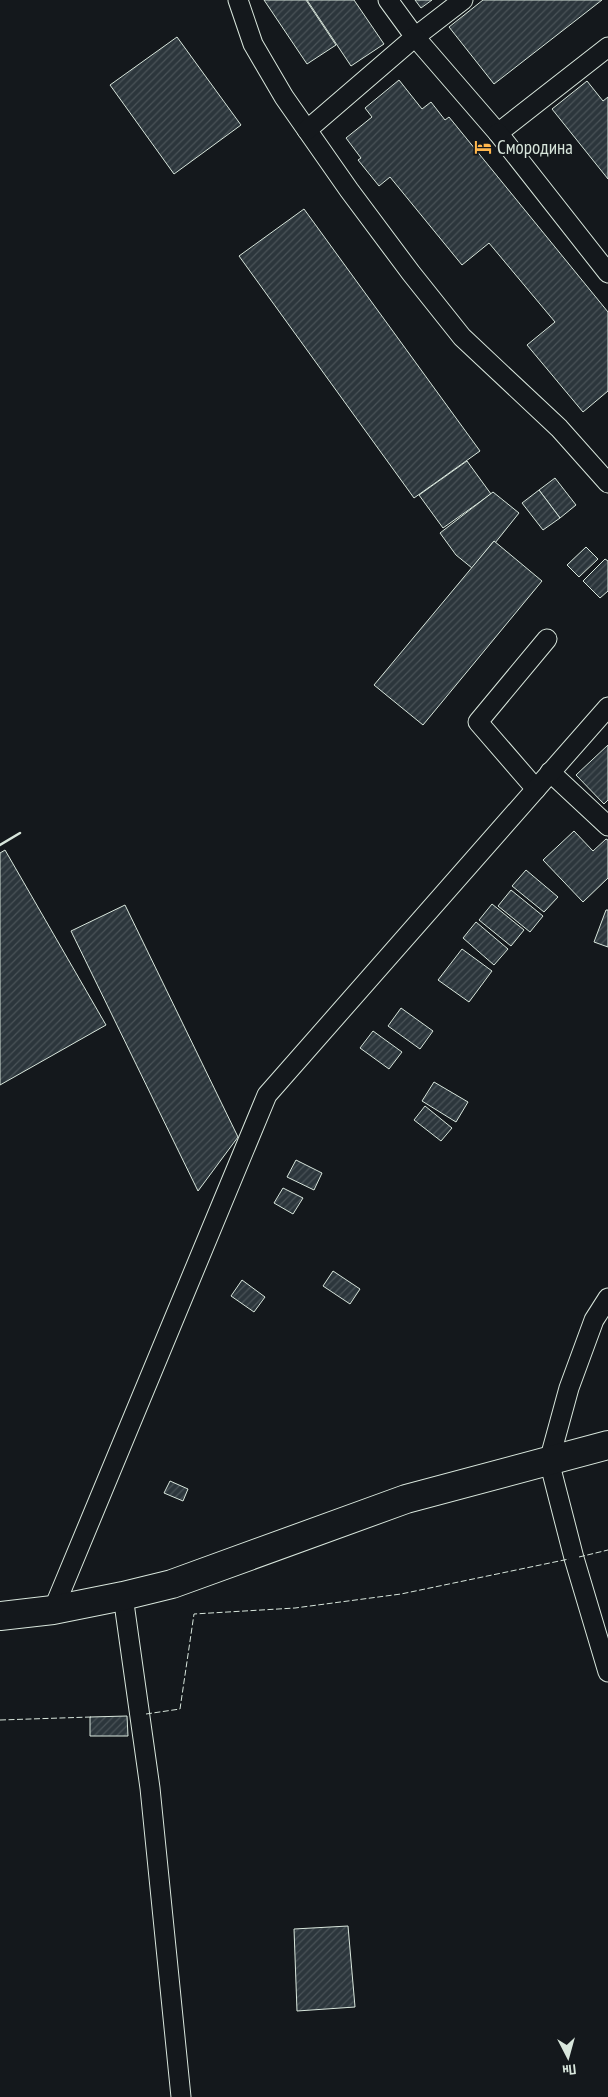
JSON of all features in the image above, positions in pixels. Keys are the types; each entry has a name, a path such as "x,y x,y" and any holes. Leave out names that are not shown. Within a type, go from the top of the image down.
{"main road":[{"path":"0,1616 53,1610 172,1584 406,1499 608,1445"}],"lane":[{"path":"238,0 253,44 284,97 410,272 462,337 559,428 608,483"},
{"path":"388,0 415,37 498,134 608,273"},
{"path":"307,130 415,37 463,0"},
{"path":"498,134 608,47"},
{"path":"536,789 478,722 547,639"},
{"path":"53,1610 267,1095 608,707"},
{"path":"550,772 608,826"},
{"path":"608,1298 590,1329 567,1396 549,1460 574,1558 608,1672"},
{"path":"123,1596 150,1788 180,2097"}],"building":[{"path":"264,0 306,0 336,45 307,64"},
{"path":"307,0 354,0 384,44 351,66"},
{"path":"415,0 432,0 421,8"},
{"path":"483,0 602,0 494,84 449,27"},
{"path":"177,37 241,125 174,174 110,85"},
{"path":"399,80 422,109 431,102 445,120 449,117 608,312 608,391 583,412 527,345 555,322 489,243 462,265 390,177 379,186 358,160 361,158 346,138 372,117 365,108"},
{"path":"587,81 603,101 608,97 608,179 552,109"},
{"path":"304,209 480,451 414,498 239,256"},
{"path":"467,461 491,494 443,528 419,495"},
{"path":"555,478 576,505 560,518 539,490"},
{"path":"539,490 560,518 543,530 522,503"},
{"path":"493,492 519,513 472,568 456,555 440,533"},
{"path":"494,541 542,581 423,725 374,685"},
{"path":"586,547 598,559 579,577 567,565"},
{"path":"605,559 608,561 608,591 600,598 583,581"},
{"path":"608,745 608,800 604,804 576,775"},
{"path":"574,831 593,851 606,839 608,840 608,878 583,902 543,860"},
{"path":"5,850 106,1025 0,1085 0,853"},
{"path":"526,870 558,897 544,912 512,886"},
{"path":"511,890 543,916 530,932 498,906"},
{"path":"492,904 524,930 511,946 479,920"},
{"path":"125,905 238,1137 198,1191 71,931"},
{"path":"606,910 608,910 608,947 594,942"},
{"path":"476,922 508,949 494,965 463,938"},
{"path":"462,949 492,971 469,1002 438,980"},
{"path":"401,1008 433,1031 420,1049 388,1026"},
{"path":"373,1031 402,1052 389,1069 360,1048"},
{"path":"434,1082 468,1102 456,1122 422,1101"},
{"path":"425,1106 452,1128 441,1141 414,1120"},
{"path":"296,1160 322,1173 314,1190 287,1177"},
{"path":"283,1188 303,1198 293,1214 274,1203"},
{"path":"333,1271 360,1289 350,1304 323,1286"},
{"path":"242,1280 265,1297 254,1312 231,1296"},
{"path":"170,1481 188,1489 183,1501 164,1493"},
{"path":"127,1716 128,1736 90,1736 90,1717"},
{"path":"348,1926 355,2007 297,2011 294,1929"}],"fence":[{"path":"579,1557 608,1550"},
{"path":"146,1714 180,1709 194,1614 295,1608 401,1594 569,1559"},
{"path":"0,1720 91,1717"}],"wall":[{"path":"0,845 20,833"}],"place":[{"name":"Смородина","path":"483,147"}]}
